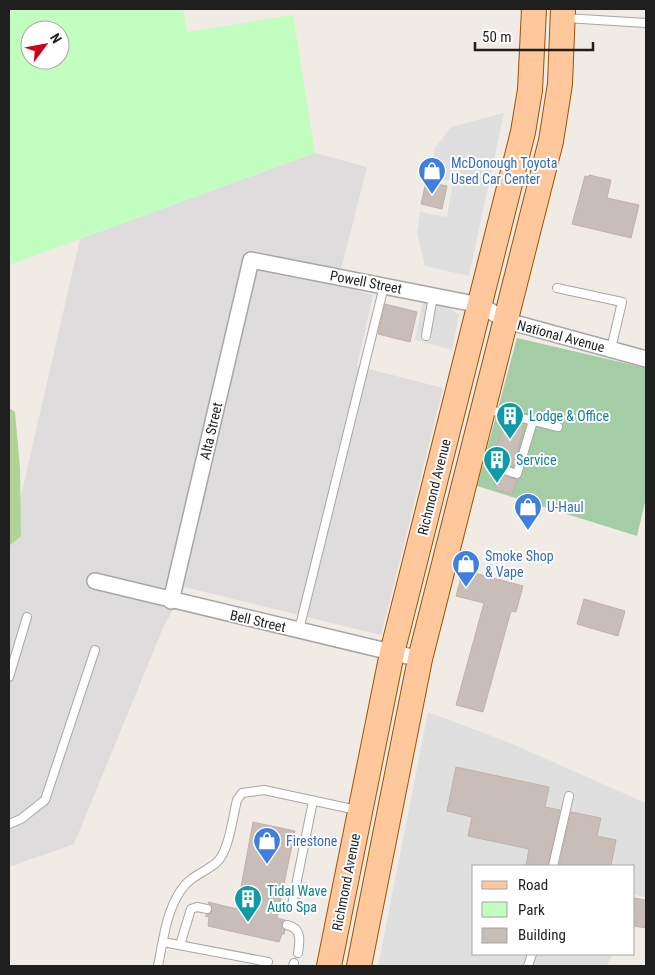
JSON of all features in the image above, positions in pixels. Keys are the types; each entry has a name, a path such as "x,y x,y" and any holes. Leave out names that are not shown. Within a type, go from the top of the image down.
{"main road":[{"name":"Richmond Avenue","path":"329,966 392,653 523,132 530,90 534,9"},
{"name":"Richmond Avenue","path":"359,966 420,659 551,141 560,84 563,14"}],"street":[{"name":"Powell Street","path":"251,260 480,305"},
{"name":"Alta Street","path":"171,601 251,260"},
{"name":"National Avenue","path":"480,305 506,321 646,359"},
{"name":"Bell Street","path":"95,581 171,601 420,659"}],"lane":[{"path":"563,14 646,23"},
{"path":"299,630 384,286"},
{"path":"557,288 622,302 611,349"},
{"path":"426,336 433,296"},
{"path":"484,409 558,427"},
{"path":"504,470 517,474 533,421"},
{"path":"9,677 27,617"},
{"path":"9,824 21,819 45,800 95,650"},
{"path":"158,966 171,907 182,888 197,873 217,862 224,851 237,800 242,793 264,790 360,811"},
{"path":"553,865 568,796"},
{"path":"292,905 313,801"},
{"path":"180,945 191,910 197,907 207,909"},
{"path":"286,925 294,926 298,931 300,939 298,953"},
{"path":"163,942 268,962"}],"shaded area":[{"path":"504,113 469,276 425,266 417,233 420,212 447,217 453,181 431,177 435,148 451,127"},
{"path":"315,153 367,167 337,285 373,295 357,366 443,388 381,635 185,587 163,628 74,844 9,867 9,548 80,239"},
{"path":"423,302 450,308 459,315 452,350 415,340"},
{"path":"428,712 505,741 646,803 646,898 635,894 635,865 472,865 472,955 612,955 607,966 378,966"}],"green space":[{"path":"9,9 183,9 187,32 293,15 315,153 9,265"},
{"path":"517,338 646,368 646,498 637,536 477,486"},
{"path":"9,408 15,412 20,468 21,536 9,546"}],"building":[{"path":"589,175 611,180 607,198 639,205 631,238 572,224 585,176 589,177"},
{"path":"426,182 447,186 442,209 421,204"},
{"path":"385,304 417,312 410,342 378,334"},
{"name":"Lodge & Office","path":"505,422 524,427 513,467 501,465 505,449 497,447"},
{"path":"499,473 517,480 512,494 495,489"},
{"path":"463,570 523,586 516,612 511,611 483,712 456,705 484,603 456,596"},
{"path":"584,599 625,611 618,636 577,624"},
{"path":"456,767 549,787 545,807 560,810 548,865 526,865 529,849 468,836 472,817 447,811"},
{"path":"571,812 601,818 597,836 616,840 611,865 559,865"},
{"path":"253,822 295,831 277,918 285,920 281,926 285,930 284,934 282,934 279,942 208,926 209,917 205,916 212,911 208,902 237,909"},
{"path":"635,898 646,900 646,928 635,926"}],"place":[{"name":"McDonough Toyota Used Car Center","path":"432,195"},
{"name":"Lodge & Office","path":"510,440"},
{"name":"Service","path":"497,484"},
{"name":"U-Haul","path":"528,531"},
{"name":"Smoke Shop & Vape","path":"466,588"},
{"name":"Firestone","path":"267,865"},
{"name":"Tidal Wave Auto Spa","path":"248,923"}]}
